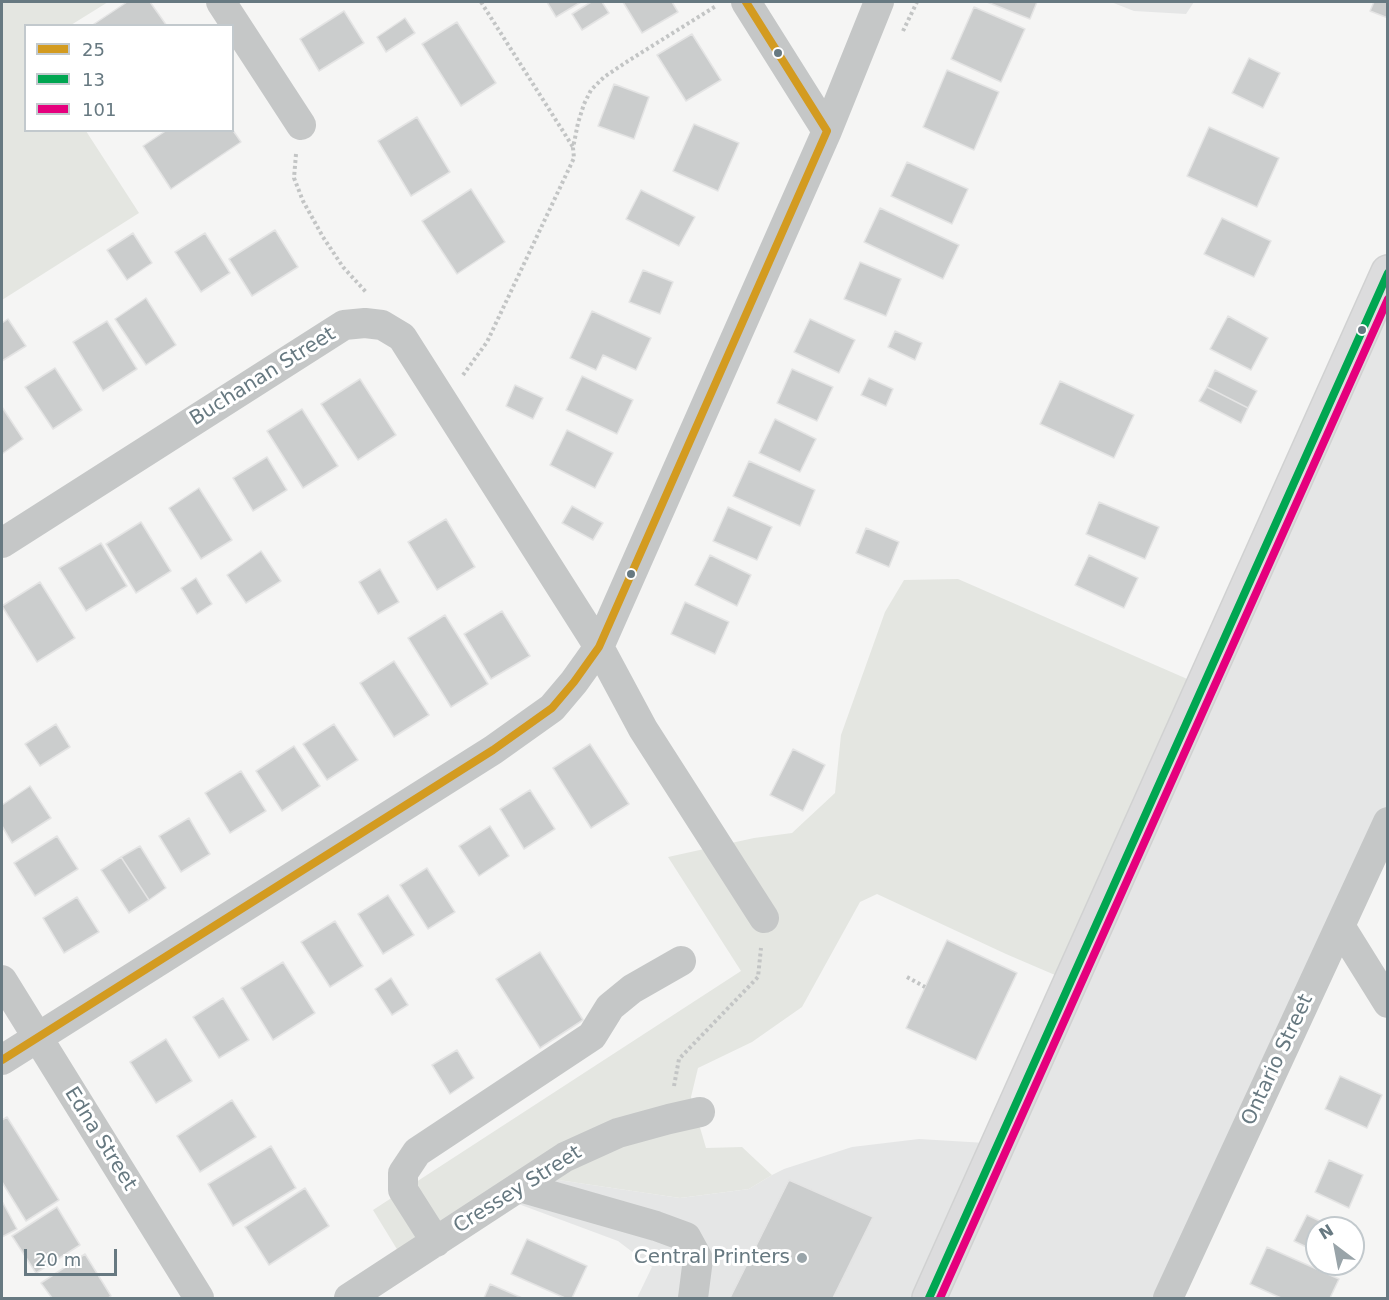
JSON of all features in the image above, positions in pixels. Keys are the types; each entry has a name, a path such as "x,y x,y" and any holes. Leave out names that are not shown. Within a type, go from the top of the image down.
{"main road":[{"path":"929,1299 1388,272"}],"street":[{"path":"220,2 301,125"},
{"path":"734,2 827,132"},
{"path":"2,1060 493,750 552,708 574,682 599,647 827,132 879,2"},
{"name":"Buchanan Street","path":"2,543 344,325 365,323 382,325"},
{"path":"382,325 402,337 599,647 643,729 764,918"},
{"name":"Ontario Street","path":"1168,1299 1388,822"},
{"path":"1340,926 1388,1003"},
{"path":"436,1242 404,1190 403,1173 417,1152 592,1036 610,1008 632,989 681,961"},
{"name":"Edna Street","path":"2,980 199,1299"},
{"name":"Cressey Street","path":"349,1299 565,1157 618,1133 700,1112"},
{"path":"520,1187 656,1226 686,1237 698,1259 693,1299"}],"path":[{"path":"481,2 573,148"},
{"path":"443,402 487,342 574,158 573,148 584,104 591,90 604,77 628,61 734,2"},
{"path":"902,33 917,2"},
{"path":"301,125 294,178 303,201 343,267 368,294 382,325"},
{"path":"669,1119 679,1059 758,977 764,918"},
{"path":"907,977 925,987"}],"shaded area":[{"path":"2,2 108,2 73,24 24,24 24,132 87,132 139,213 2,300"},
{"path":"1111,2 1194,2 1186,14 1134,11"},
{"path":"1387,266 1387,822 1168,1298 637,1298 652,1267 618,1241 505,1199 538,1177 680,1198 749,1189 784,1169 852,1147 919,1139 986,1143"},
{"path":"958,579 1201,685 1069,981 877,894 860,902 802,1007 752,1042 698,1068 691,1097 706,1148 742,1147 772,1175 749,1189 680,1198 538,1177 406,1264 373,1210 741,971 668,857 754,838 792,833 835,793 841,735 885,612 904,580"}],"building":[{"path":"127,2 150,2 166,24 94,24"},
{"path":"547,2 581,2 556,17"},
{"path":"591,2 602,2 609,13 582,30 572,14"},
{"path":"623,2 672,2 678,12 642,33"},
{"path":"987,2 1037,2 1030,19"},
{"path":"1374,2 1388,2 1388,18 1370,11"},
{"path":"974,7 1025,29 1001,82 951,59"},
{"path":"344,11 364,43 319,71 300,39"},
{"path":"405,18 415,33 386,52 377,37"},
{"path":"457,22 496,83 461,106 422,44"},
{"path":"692,34 721,80 686,101 657,55"},
{"path":"1249,58 1280,73 1263,108 1232,93"},
{"path":"947,70 999,92 974,150 923,127"},
{"path":"614,84 649,97 634,139 598,126"},
{"path":"417,117 450,172 411,196 378,141"},
{"path":"694,124 739,143 718,191 673,171"},
{"path":"1209,127 1279,158 1257,207 1187,176"},
{"path":"164,132 234,132 241,142 171,189 143,146"},
{"path":"907,162 968,189 952,224 891,196"},
{"path":"471,189 505,242 457,274 422,221"},
{"path":"641,190 695,217 679,246 626,219"},
{"path":"880,208 959,245 943,279 864,242"},
{"path":"1222,218 1271,241 1254,277 1204,254"},
{"path":"275,230 298,267 252,296 229,259"},
{"path":"133,233 152,263 127,280 107,250"},
{"path":"205,233 230,273 201,292 175,252"},
{"path":"860,262 901,279 886,316 844,299"},
{"path":"643,270 673,282 660,314 629,302"},
{"path":"146,298 176,345 146,365 115,319"},
{"path":"592,311 651,338 636,370 603,355 596,370 570,358"},
{"path":"1228,316 1268,338 1251,370 1210,349"},
{"path":"8,319 26,346 2,361 2,323"},
{"path":"810,319 855,340 839,373 794,352"},
{"path":"107,321 137,369 103,391 73,342"},
{"path":"895,331 922,343 915,360 888,347"},
{"path":"55,368 82,410 53,429 25,387"},
{"path":"792,369 833,387 817,421 777,403"},
{"path":"1215,370 1257,391 1248,408 1207,387"},
{"path":"582,376 633,400 617,434 566,410"},
{"path":"869,378 893,389 886,406 861,395"},
{"path":"360,379 396,435 358,460 321,404"},
{"path":"1060,381 1134,415 1114,458 1040,424"},
{"path":"515,385 543,398 533,419 506,406"},
{"path":"1207,387 1248,408 1241,423 1199,401"},
{"path":"2,407 23,439 2,454"},
{"path":"302,409 338,466 303,488 267,431"},
{"path":"775,419 816,439 800,472 759,453"},
{"path":"567,430 613,453 595,488 550,465"},
{"path":"267,457 287,490 253,511 233,478"},
{"path":"749,461 815,490 800,526 733,496"},
{"path":"199,488 232,540 201,559 169,508"},
{"path":"1099,502 1159,527 1145,559 1086,534"},
{"path":"572,506 603,523 593,540 562,523"},
{"path":"728,507 772,527 757,560 713,541"},
{"path":"446,519 475,567 437,590 408,542"},
{"path":"141,522 171,571 136,593 106,544"},
{"path":"866,528 899,542 889,567 856,553"},
{"path":"101,543 127,586 86,611 59,568"},
{"path":"261,551 281,581 246,603 227,575"},
{"path":"710,555 751,575 737,606 695,585"},
{"path":"1089,555 1138,578 1124,608 1075,585"},
{"path":"380,569 399,602 378,614 359,582"},
{"path":"196,578 212,604 197,614 181,588"},
{"path":"40,582 75,638 37,662 2,606"},
{"path":"685,602 729,622 715,654 671,634"},
{"path":"502,611 530,656 491,679 464,634"},
{"path":"445,615 488,684 451,707 408,638"},
{"path":"394,661 429,715 394,737 360,683"},
{"path":"56,724 70,747 40,766 25,744"},
{"path":"334,724 358,760 327,780 303,744"},
{"path":"590,744 629,804 591,828 553,768"},
{"path":"294,746 320,786 282,811 256,771"},
{"path":"793,749 825,765 803,811 770,795"},
{"path":"241,771 266,811 230,833 205,793"},
{"path":"30,786 51,818 12,843 2,826 2,805"},
{"path":"530,790 555,829 524,849 500,809"},
{"path":"189,818 210,854 181,872 159,836"},
{"path":"490,826 509,856 479,876 459,846"},
{"path":"57,836 78,869 35,896 14,863"},
{"path":"140,846 166,888 149,900 121,857"},
{"path":"121,857 149,900 129,913 101,870"},
{"path":"427,868 455,912 428,929 400,885"},
{"path":"388,895 414,935 383,954 358,914"},
{"path":"77,897 99,932 64,953 43,918"},
{"path":"335,921 363,966 330,987 301,942"},
{"path":"947,940 1017,973 976,1060 906,1028"},
{"path":"540,952 583,1020 540,1048 496,979"},
{"path":"283,962 315,1013 273,1040 241,988"},
{"path":"391,978 408,1005 392,1015 375,989"},
{"path":"223,998 249,1040 219,1058 193,1017"},
{"path":"166,1039 192,1081 156,1103 130,1062"},
{"path":"457,1050 474,1078 450,1094 432,1065"},
{"path":"1340,1076 1382,1095 1367,1128 1325,1109"},
{"path":"232,1100 256,1137 200,1172 177,1136"},
{"path":"7,1117 59,1200 26,1221 2,1182 2,1120"},
{"path":"271,1146 296,1188 233,1226 208,1184"},
{"path":"1329,1160 1363,1175 1349,1208 1315,1192"},
{"name":"Central Printers","path":"789,1180 873,1217 833,1298 730,1298"},
{"path":"305,1188 329,1226 269,1265 245,1227"},
{"path":"2,1201 17,1229 2,1237"},
{"path":"57,1207 80,1245 36,1273 12,1236"},
{"path":"1305,1219 1305,1246 1294,1241"},
{"path":"527,1239 587,1266 572,1298 565,1298 511,1274"},
{"path":"1267,1247 1305,1264 1305,1276 1332,1276 1339,1279 1330,1298 1281,1298 1250,1284"},
{"path":"85,1254 111,1296 108,1298 52,1298 41,1283"},
{"path":"490,1284 522,1298 484,1298"}],"transit line":[{"name":"25","path":"2,1060 493,750 552,708 599,647 827,131 746,2"},
{"name":"13","path":"929,1298 1388,273"},
{"name":"101","path":"940,1298 1388,299"}],"place":[{"name":"Central Printers","path":"802,1258"}]}
